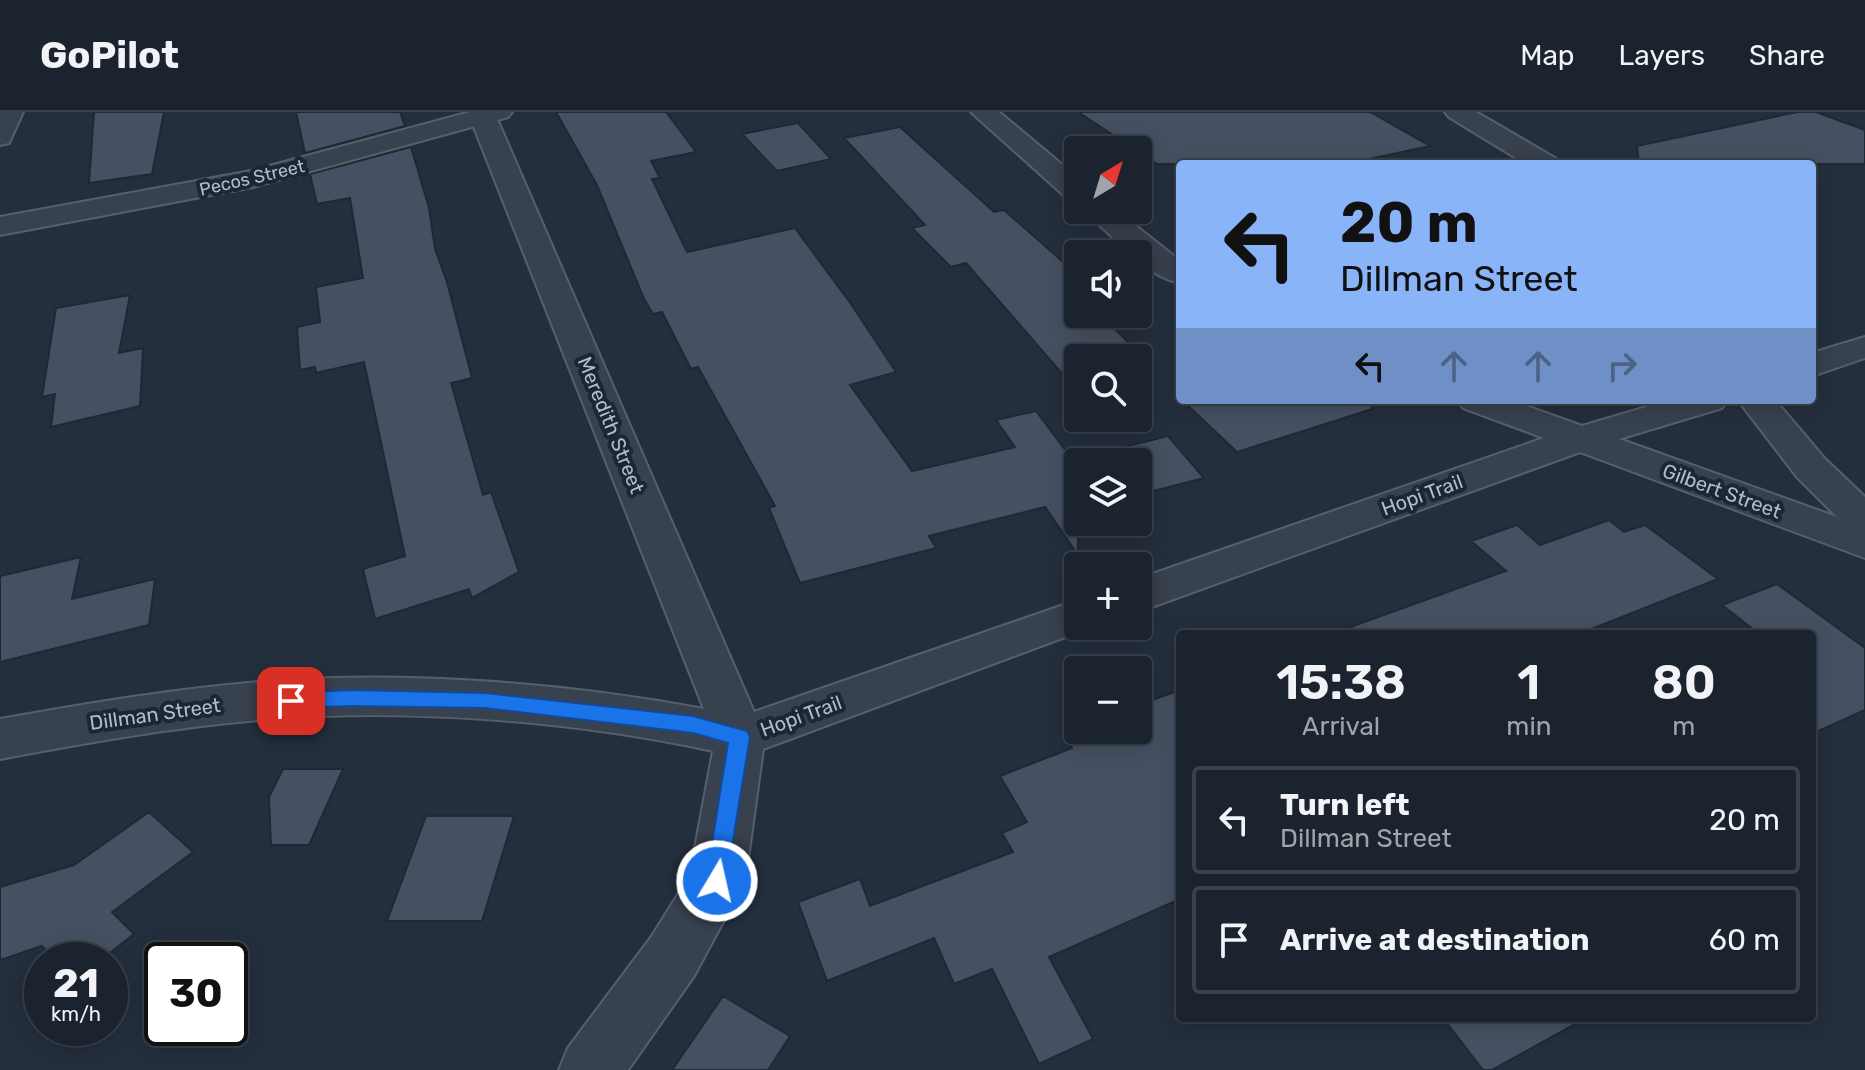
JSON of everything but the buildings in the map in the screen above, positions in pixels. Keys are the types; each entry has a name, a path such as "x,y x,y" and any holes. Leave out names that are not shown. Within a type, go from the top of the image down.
{"street":[{"path":"0,137 10,112"},
{"path":"984,112 1064,181"},
{"path":"1458,112 1538,160"},
{"name":"Pecos Street","path":"0,226 253,179 488,114"},
{"name":"Meredith Street","path":"488,114 740,737"},
{"path":"1114,224 1155,259 1176,272"},
{"path":"1816,364 1865,347"},
{"name":"Gilbert Street","path":"1487,404 1865,543"},
{"name":"Hopi Trail","path":"1152,591 1579,439 1696,404"},
{"path":"1759,404 1811,468 1865,521"},
{"name":"Hopi Trail","path":"590,1070 673,956 717,881 740,737 1064,622"},
{"name":"Dillman Street","path":"0,739 106,719 230,703 352,698 485,700 693,724 740,737"}],"route":[{"path":"291,701 352,698 485,700 693,724 740,737 717,881"}]}
